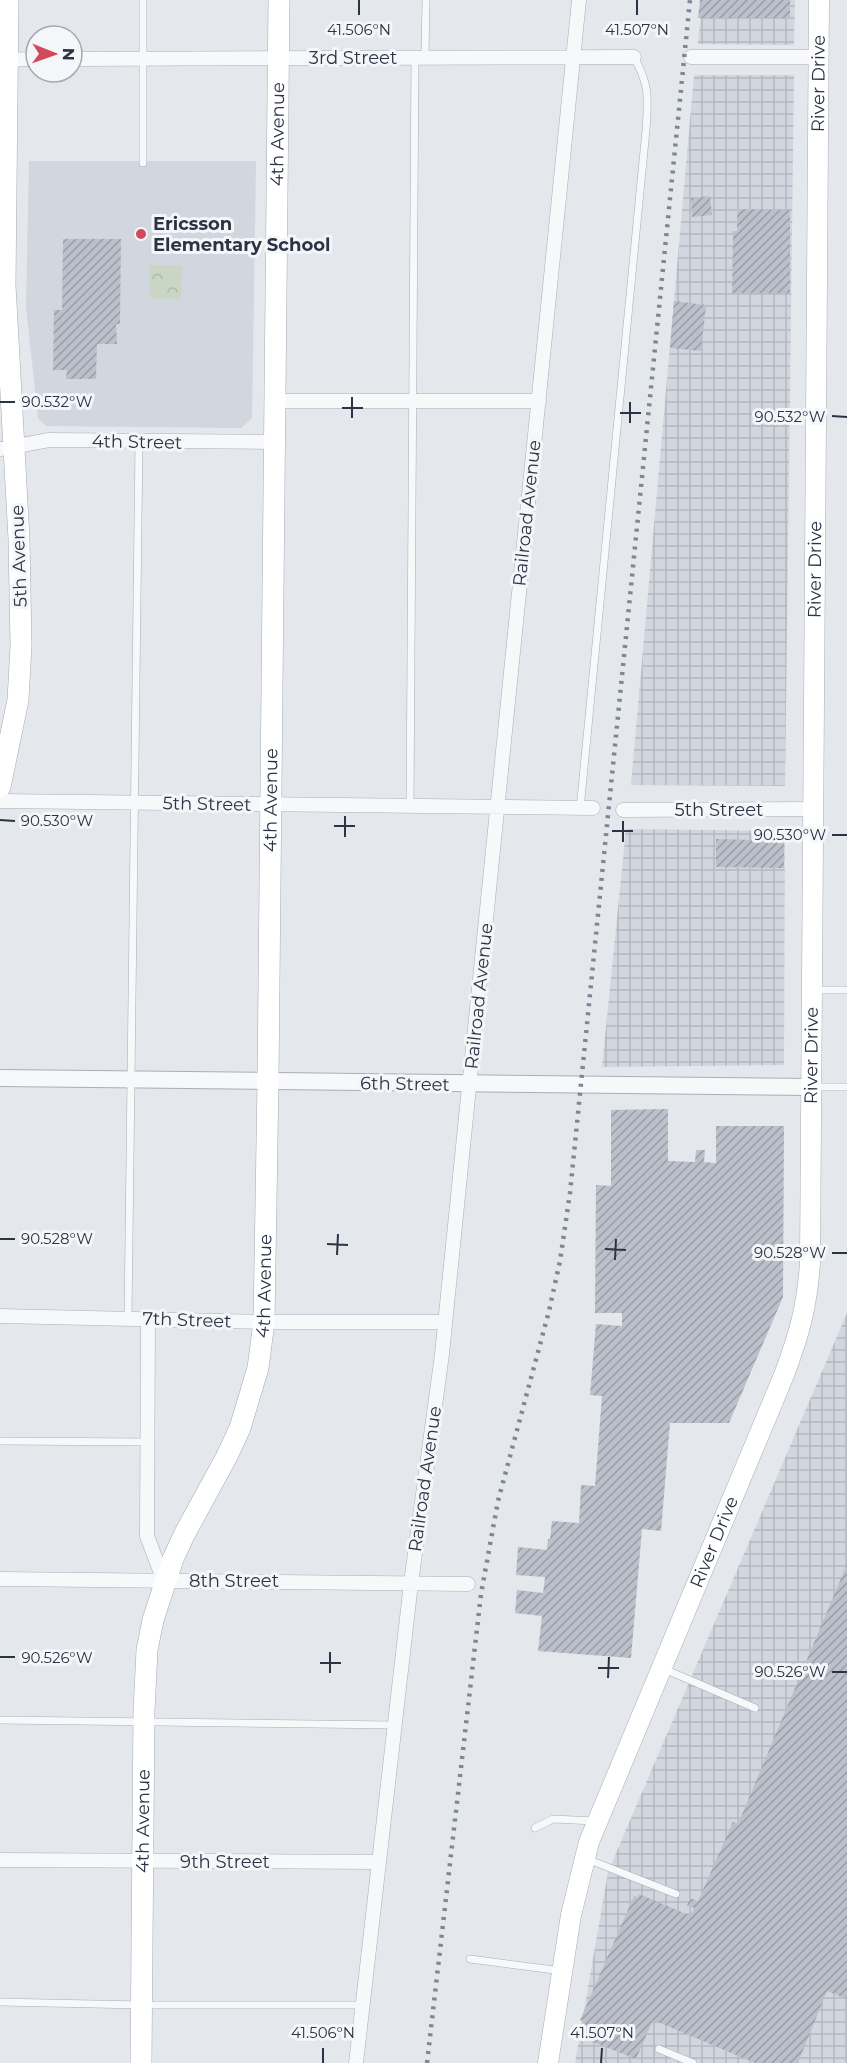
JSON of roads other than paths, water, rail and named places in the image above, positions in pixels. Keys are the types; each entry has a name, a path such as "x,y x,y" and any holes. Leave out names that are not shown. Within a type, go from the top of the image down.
{"main road":[{"name":"5th Avenue","path":"0,787 18,700 21,654 20,558 7,448 3,60 8,0"},
{"name":"4th Avenue","path":"141,2063 144,1681 147,1650 164,1581 184,1535 240,1428 258,1368 264,1322 279,0"},
{"name":"River Drive","path":"548,2063 571,1915 584,1858 597,1821 798,1340 807,1300 810,1263 819,0"}],"street":[{"name":"Railroad Avenue","path":"357,2063 411,1583 446,1322 579,0"},
{"name":"3rd Street","path":"84,59 634,57"},
{"path":"691,57 818,57"},
{"path":"3,60 24,59"},
{"path":"275,401 539,401"},
{"name":"4th Street","path":"7,448 49,440 275,442"},
{"name":"5th Street","path":"0,801 587,808"},
{"name":"5th Street","path":"623,810 814,809"},
{"name":"6th Street","path":"0,1078 810,1087"},
{"name":"7th Street","path":"0,1316 264,1322 446,1322"},
{"path":"148,1319 147,1536 164,1581"},
{"name":"8th Street","path":"0,1579 468,1584"},
{"name":"9th Street","path":"0,1860 379,1862"}],"lane":[{"path":"142,0 142,163"},
{"path":"410,806 420,57 426,0"},
{"path":"587,808 649,95 642,71 634,57"},
{"path":"128,1318 138,442"},
{"path":"812,990 847,990"},
{"path":"810,1087 847,1087"},
{"path":"0,1441 147,1442"},
{"path":"661,1668 755,1708"},
{"path":"0,1720 394,1725"},
{"path":"535,1828 553,1820 597,1821"},
{"path":"584,1858 676,1894"},
{"path":"470,1959 562,1971"},
{"path":"0,2002 141,2005 363,2005"},
{"path":"659,2049 693,2063"}],"railway":[{"path":"427,2063 481,1594 498,1501 549,1311 560,1261 570,1193 690,0"}],"place":[{"name":"Ericsson Elementary School","path":"141,234"}]}
